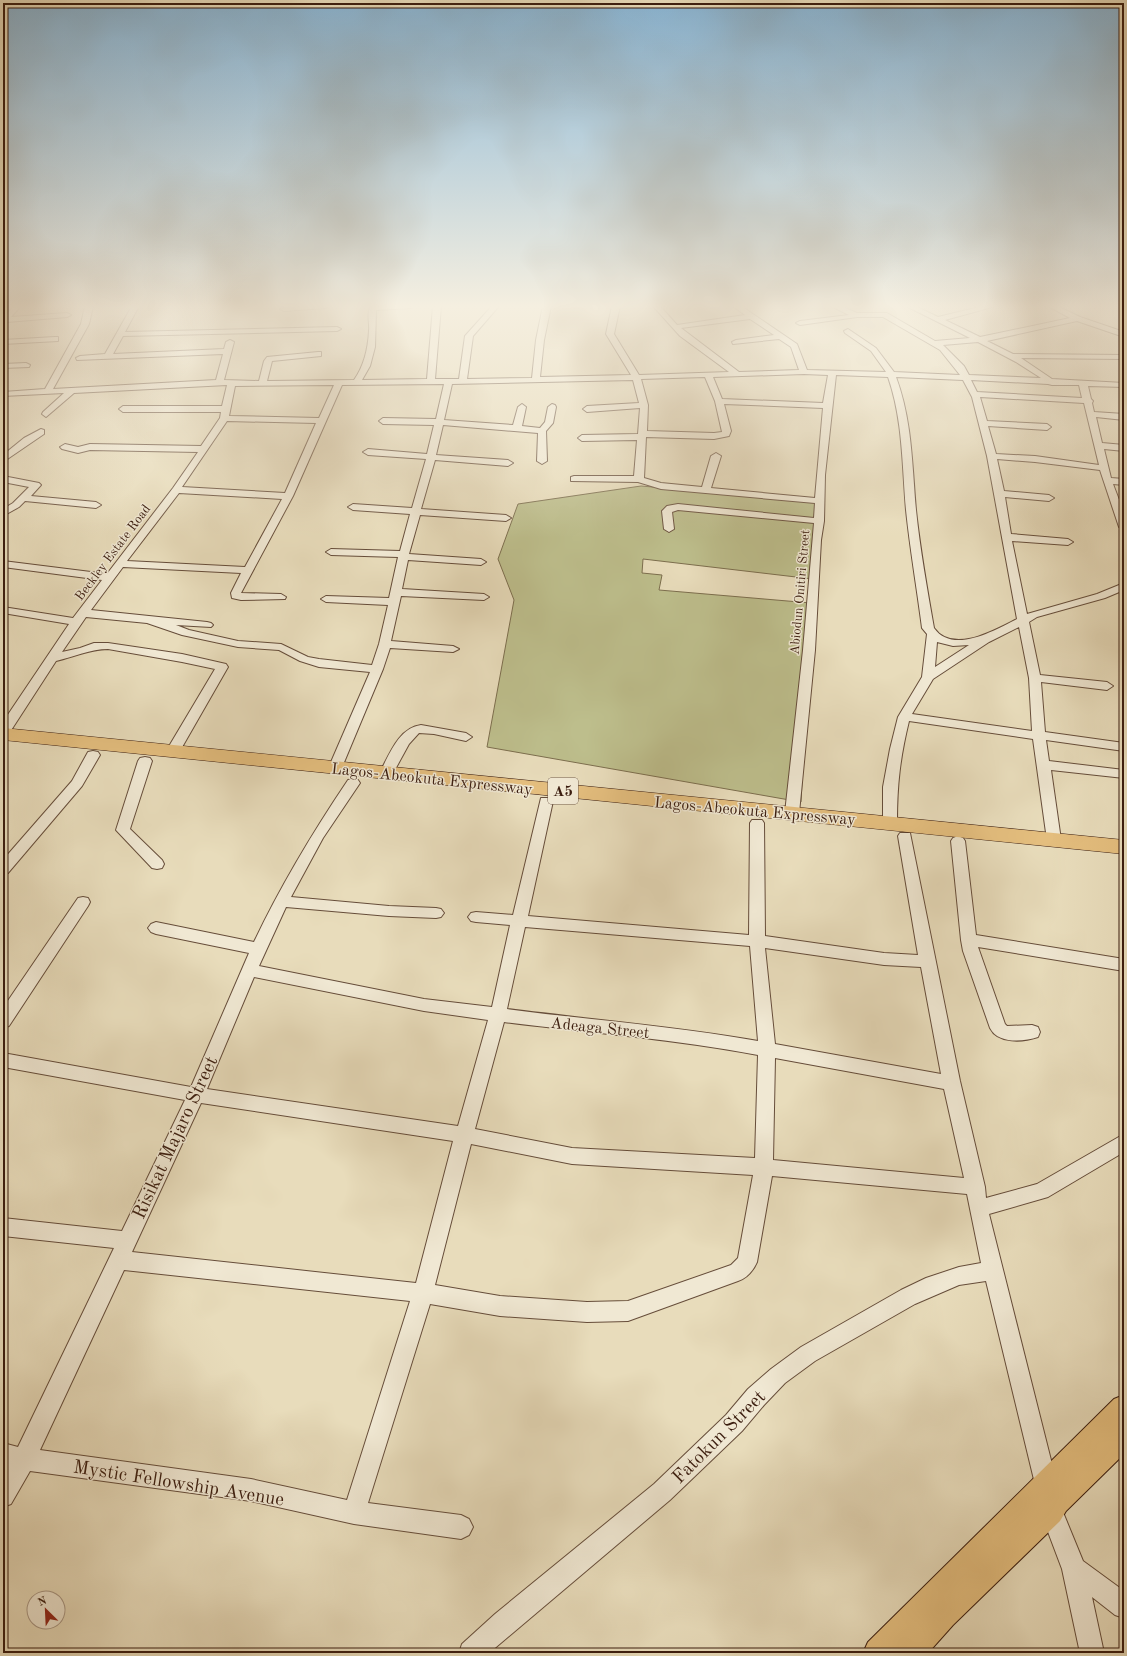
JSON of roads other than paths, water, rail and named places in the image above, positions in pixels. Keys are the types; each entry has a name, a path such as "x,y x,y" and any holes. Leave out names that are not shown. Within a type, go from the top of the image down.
{"highway":[{"name":"Lagos-Abeokuta Expressway","path":"3,733 172,753 890,822 1124,847"},
{"name":"Lagos-Abeokuta Expressway","path":"3,745 353,783 1124,858"}],"main road":[{"path":"906,1653 1048,1499 1124,1409"},
{"path":"879,1653 1013,1518 1048,1499 1056,1501 1124,1434"}],"street":[{"path":"48,391 52,383"},
{"path":"3,394 195,383"},
{"path":"227,383 317,383"},
{"path":"281,597 236,596 247,570 260,550 288,496 339,383"},
{"path":"335,769 377,669 385,644 404,556 431,457 448,383"},
{"path":"638,383 644,405 639,479"},
{"path":"582,438 714,436 726,434 728,431 712,383"},
{"name":"Abiodun Onitiri Street","path":"792,813 809,650 816,540 819,520 820,475 826,406 830,383"},
{"path":"890,822 890,787 896,749 904,718 928,677 932,635 928,628 913,526 904,430 894,383"},
{"path":"969,383 980,408 982,423 992,456 1000,494 1006,537 1016,579 1022,620 1035,678 1039,735 1045,765 1054,840"},
{"path":"1061,383 1124,385"},
{"name":"Beckley Estate Road","path":"3,733 76,622 176,490 204,449 226,413 231,384"},
{"path":"1083,384 1092,414 1104,468 1123,524"},
{"path":"46,414 72,390"},
{"path":"974,394 1088,401"},
{"path":"719,401 826,406"},
{"path":"587,409 644,405"},
{"path":"517,428 522,407"},
{"path":"542,461 542,431 548,425 552,407"},
{"path":"123,409 226,413 321,421"},
{"path":"1092,414 1124,417"},
{"path":"384,421 440,422 542,431"},
{"path":"982,423 1047,427"},
{"path":"3,459 27,440 41,432"},
{"path":"65,446 78,450 90,447 204,449"},
{"path":"1100,446 1124,448"},
{"path":"368,452 508,463"},
{"path":"706,490 716,456"},
{"path":"992,456 1035,459 1104,468"},
{"path":"3,479 36,485 16,505 3,512"},
{"path":"574,479 639,479 651,484 820,501"},
{"path":"1108,480 1124,482"},
{"path":"176,490 288,496"},
{"path":"1000,494 1049,498"},
{"path":"22,498 96,505"},
{"path":"354,507 506,518"},
{"path":"669,529 668,512 670,508 678,507 819,520"},
{"path":"1006,537 1068,542"},
{"path":"331,552 481,562"},
{"path":"3,564 109,578"},
{"path":"120,564 247,570"},
{"path":"928,677 985,640 1022,620 1033,615 1101,596 1124,586"},
{"path":"326,599 484,597"},
{"path":"3,610 76,622"},
{"path":"83,613 206,624"},
{"path":"148,619 186,633 238,644 281,647 304,658 319,663 377,669"},
{"path":"932,635 947,642 985,640"},
{"path":"385,644 453,649"},
{"path":"52,658 84,652 94,646 108,646 182,658 222,667 172,753"},
{"path":"1035,678 1107,686"},
{"path":"904,718 1124,747"},
{"path":"386,774 410,734 416,730 466,737"},
{"path":"3,869 72,789 93,755"},
{"path":"145,761 123,830 139,844 157,864"},
{"path":"1045,765 1124,774"},
{"name":"Risikat Majaro Street","path":"3,1496 14,1456 119,1260 127,1240 196,1095 249,970 281,901 317,837 353,783"},
{"path":"354,1514 423,1293 464,1134 498,1015 546,801"},
{"path":"119,1260 423,1293 500,1306 587,1312 628,1311 738,1272 747,1262 764,1167 767,1051 758,941 757,823"},
{"path":"905,836 927,962 952,1083 976,1187 978,1209 994,1270 1048,1499 1074,1569 1092,1653"},
{"path":"958,841 969,940 998,1028 1004,1033 1032,1032"},
{"path":"281,901 375,910 436,913"},
{"path":"3,1021 84,902"},
{"path":"476,917 758,941 884,959 927,962"},
{"path":"156,928 259,949"},
{"path":"969,940 1124,965"},
{"name":"Adeaga Street","path":"249,970 424,1005 601,1028 699,1037 767,1051 952,1083"},
{"path":"3,1060 196,1095 464,1134 572,1156 764,1167 976,1187"},
{"path":"978,1209 1041,1191 1091,1163 1124,1142"},
{"path":"3,1227 127,1240"},
{"name":"Fatokun Street","path":"471,1653 504,1623 662,1492 734,1423 756,1397 778,1376 808,1354 908,1297 933,1285 958,1276 994,1270"},
{"name":"Mystic Fellowship Avenue","path":"14,1456 250,1490 354,1514 461,1527"},
{"path":"1074,1569 1124,1606"}]}
